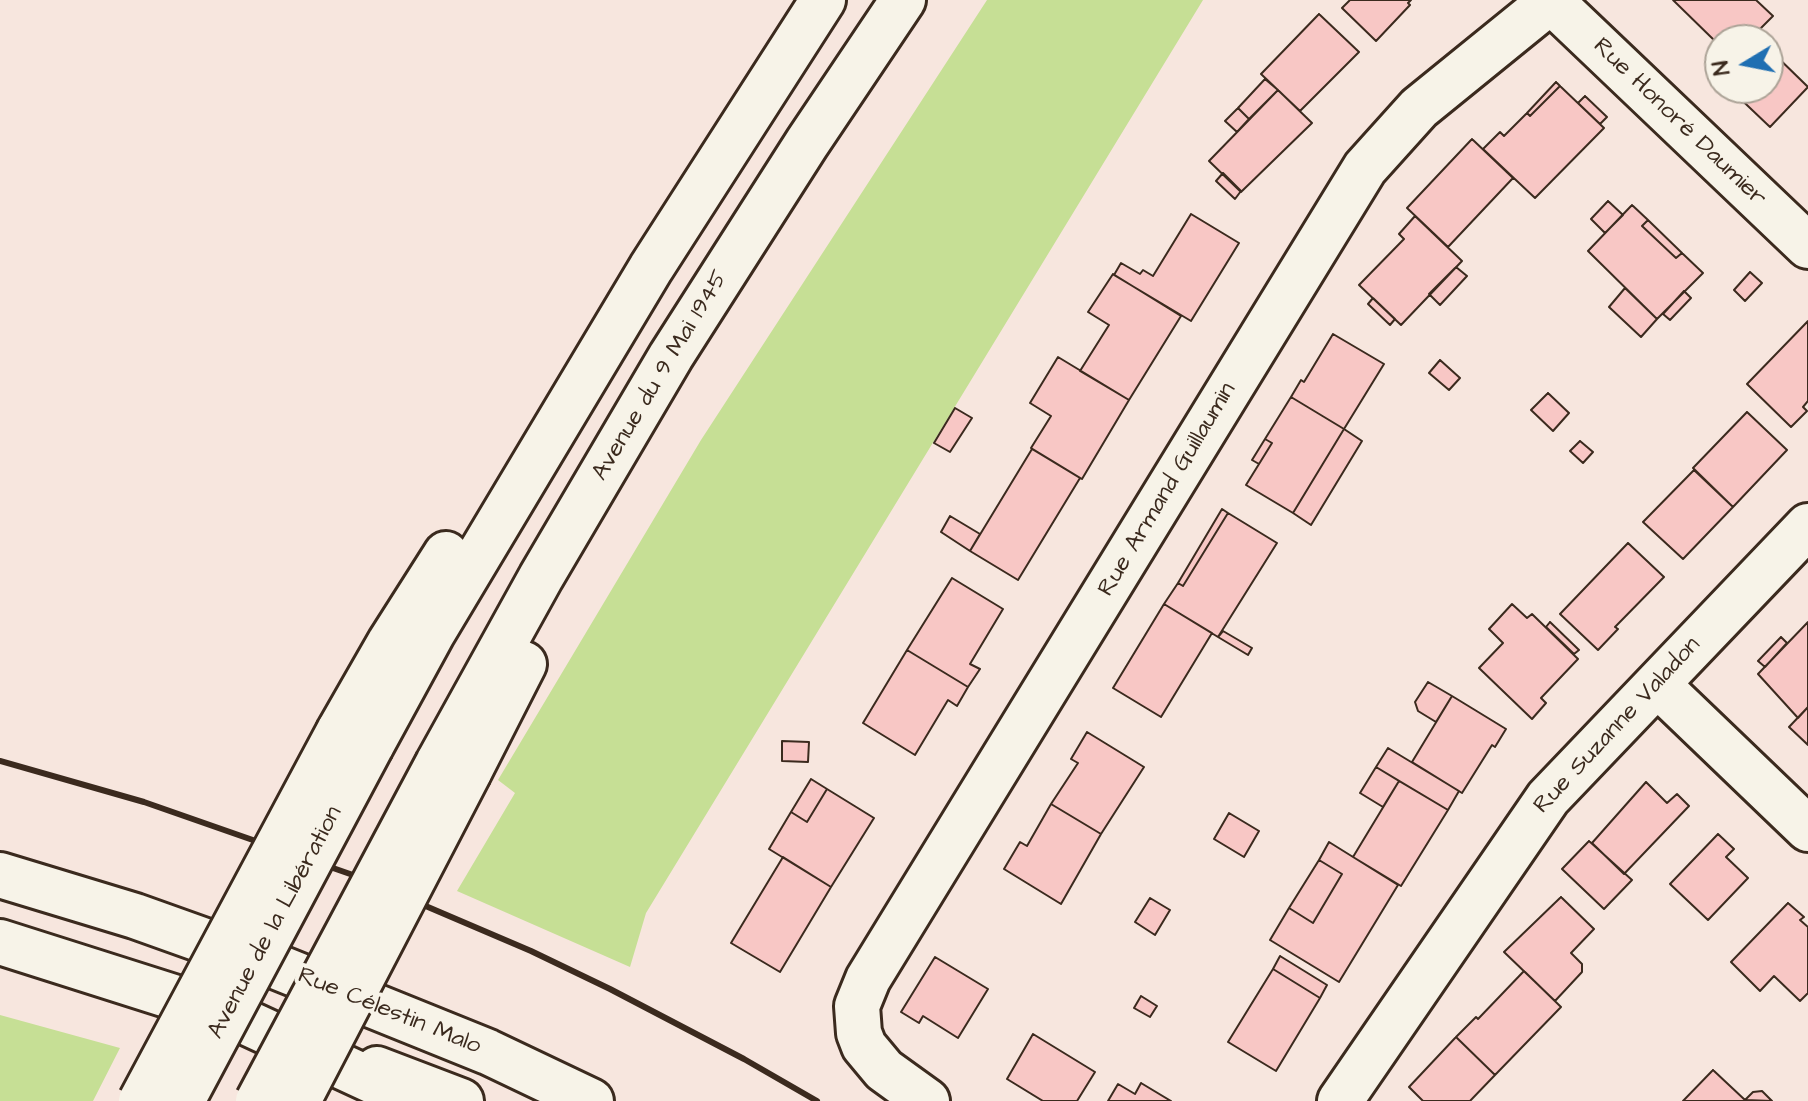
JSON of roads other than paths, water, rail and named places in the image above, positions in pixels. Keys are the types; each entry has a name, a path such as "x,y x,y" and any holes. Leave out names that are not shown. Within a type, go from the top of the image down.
{"main road":[{"path":"141,1101 355,739 432,634 606,342 723,153 823,0"},
{"name":"Avenue du 9 Mai 1945","path":"454,768 584,502 717,283 829,108 903,0"},
{"name":"Rue Honoré Daumier","path":"1552,0 1808,246"},
{"name":"Rue Armand Guillaumin","path":"927,1101 872,1058 859,1033 857,1006 868,979 1365,168 1419,108 1552,0"},
{"name":"Rue Suzanne Valadon","path":"1344,1099 1534,816 1565,777 1808,526"},
{"path":"1657,684 1808,829"},
{"name":"Avenue de la Libération","path":"182,1101 355,739"},
{"path":"258,1101 454,768"},
{"path":"298,1101 454,768"},
{"name":"Rue Célestin Malo","path":"0,875 135,916 275,966 488,1052 591,1101"},
{"path":"0,942 235,1017 461,1101"},
{"path":"235,1017 416,1101"}],"railway":[{"path":"0,761 144,802 353,875 531,951 610,989 817,1101"}]}
